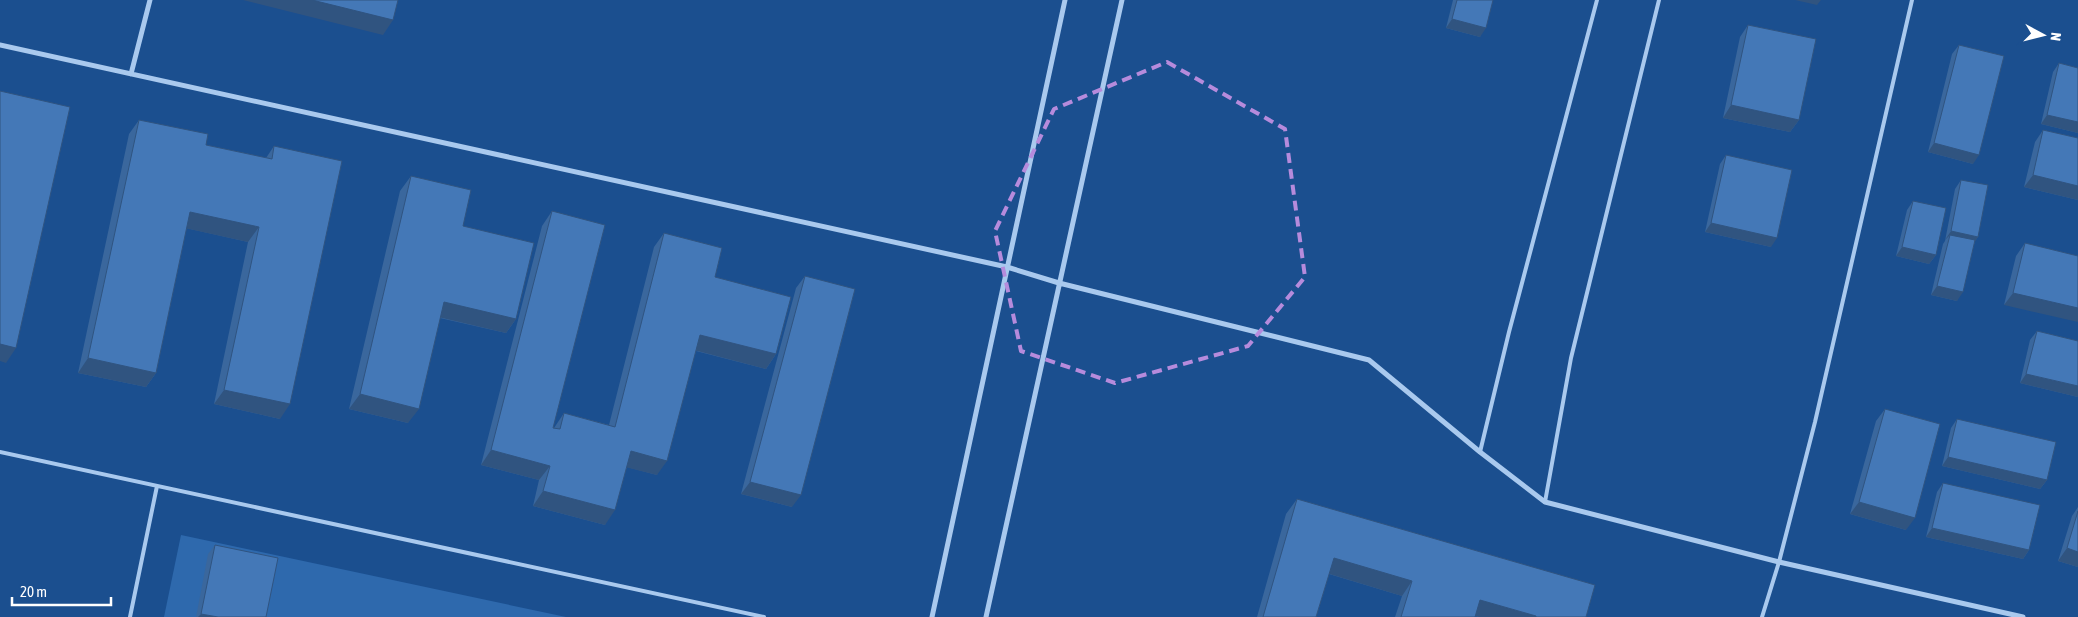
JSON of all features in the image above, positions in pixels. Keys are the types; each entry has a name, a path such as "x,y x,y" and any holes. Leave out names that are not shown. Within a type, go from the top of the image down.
{"street":[{"path":"131,74 150,0"},
{"path":"932,617 1065,0"},
{"path":"986,617 1122,0"},
{"path":"0,45 1007,267 1059,284 1369,360 1480,452 1545,502 1779,562 2023,617"}],"lane":[{"path":"1480,452 1509,332 1596,0"},
{"path":"1545,502 1571,358 1659,0"},
{"path":"1762,617 1779,562 1816,422 1912,0"},
{"path":"0,452 764,617"},
{"path":"130,617 157,486"}],"highlighted area":[{"path":"1167,62 1285,129 1305,277 1248,346 1115,383 1021,351 995,231 1054,109"}],"shaded area":[{"path":"181,535 566,617 164,617"}],"building":[{"path":"312,0 398,0 393,20"},
{"path":"1457,0 1493,0 1486,28 1452,19"},
{"path":"1748,25 1816,39 1799,120 1731,105"},
{"path":"1959,45 2004,56 1979,155 1934,143"},
{"path":"2059,63 2078,68 2078,122 2047,115"},
{"path":"0,91 70,107 16,348 0,344"},
{"path":"139,120 208,134 206,145 272,159 274,146 342,161 290,404 224,390 259,227 190,212 156,373 88,358"},
{"path":"2043,130 2078,138 2078,186 2033,175"},
{"path":"1726,155 1792,170 1777,238 1711,223"},
{"path":"411,176 471,190 463,226 534,243 516,319 444,302 419,409 360,394"},
{"path":"1961,180 1988,185 1978,237 1951,231"},
{"path":"1913,201 1946,208 1936,255 1902,247"},
{"path":"552,211 605,225 553,428 560,429 564,413 615,427 664,233 722,248 715,277 791,297 776,354 700,335 667,461 631,451 615,510 543,491 550,466 491,450"},
{"path":"1950,235 1975,240 1963,292 1937,286"},
{"path":"2025,243 2078,256 2078,308 2013,293"},
{"path":"805,276 855,289 801,495 750,482"},
{"path":"2037,331 2078,341 2078,386 2026,374"},
{"path":"1885,409 1940,424 1915,518 1859,502"},
{"path":"1957,419 2056,442 2047,480 1948,457"},
{"path":"1943,483 2040,505 2029,550 1932,528"},
{"path":"1297,499 1595,585 1586,617 1536,617 1480,600 1475,617 1401,617 1412,581 1334,558 1316,617 1263,617"},
{"path":"2078,511 2078,552 2067,548"},
{"path":"215,545 278,558 266,617 218,617 201,614"}]}
